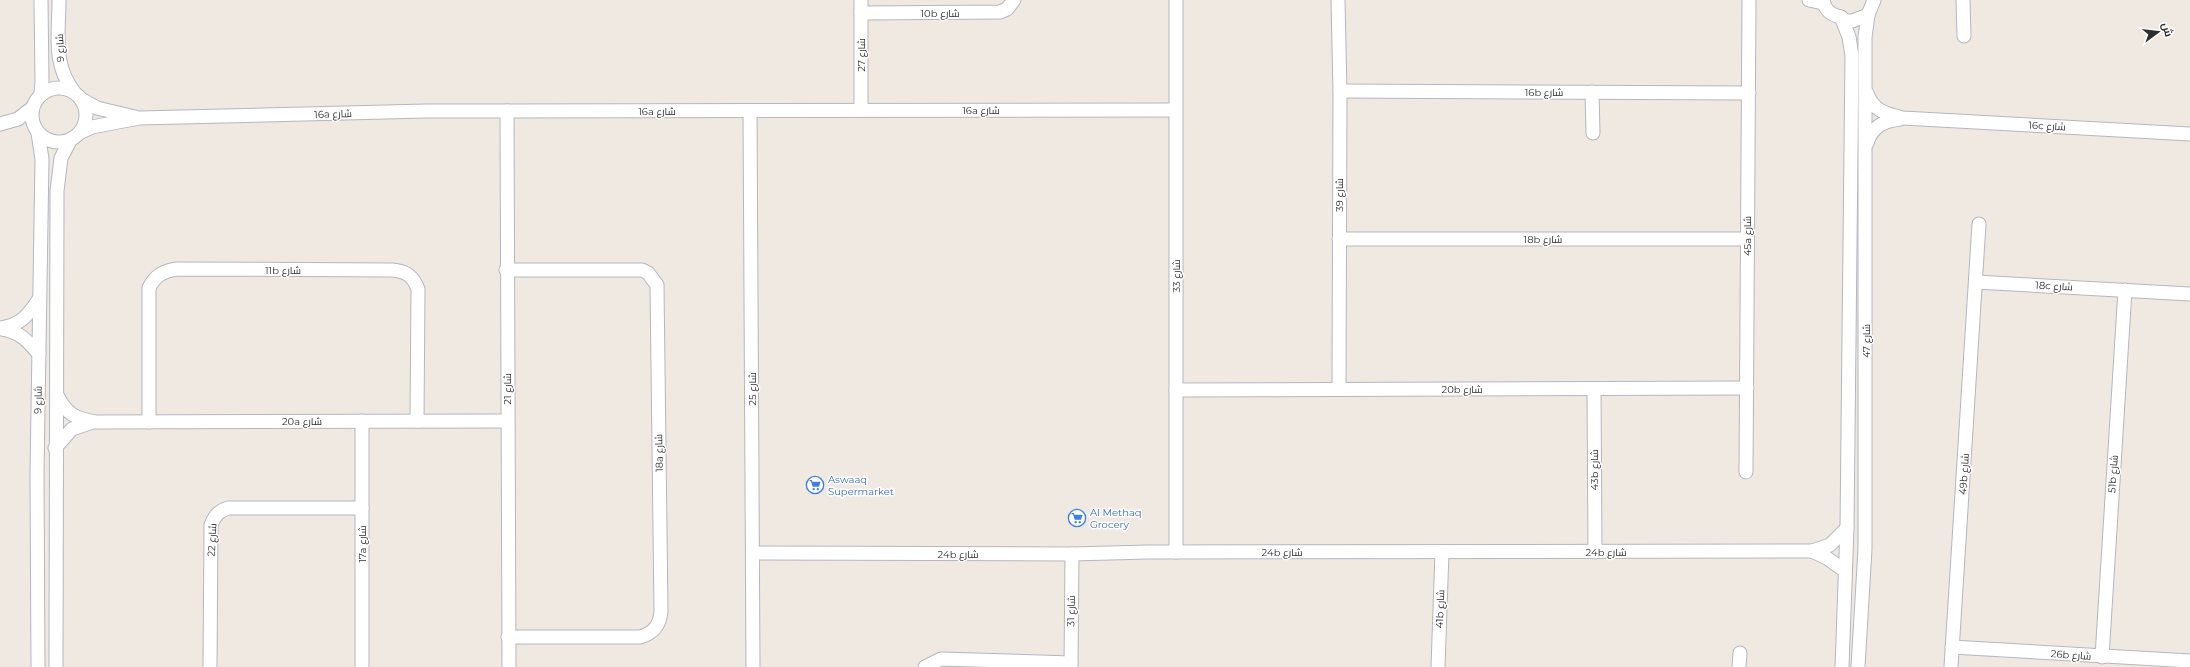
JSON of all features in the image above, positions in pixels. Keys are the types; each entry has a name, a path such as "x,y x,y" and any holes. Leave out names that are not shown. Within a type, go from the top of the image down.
{"street":[{"name":"شارع 9","path":"41,0 41,94"},
{"name":"شارع 9","path":"59,0 58,55 65,80 78,96"},
{"name":"10b شارع","path":"861,6 1000,12 1007,9 1014,0"},
{"name":"شارع 33","path":"1176,0 1176,552"},
{"name":"شارع 39","path":"1338,0 1340,91 1339,389"},
{"name":"45a شارع","path":"1746,472 1749,0"},
{"path":"1809,0 1823,2 1832,15 1841,17 1845,21 1852,21 1868,15"},
{"name":"شارع 47","path":"1858,667 1865,548 1867,91 1865,37 1868,15 1874,0"},
{"path":"1963,0 1964,36"},
{"name":"شارع 27","path":"861,6 861,110"},
{"name":"شارع 47","path":"1841,17 1849,37 1852,56 1847,528 1842,667"},
{"path":"57,87 78,96 86,113 83,127 75,136 54,142 37,132 0,125 18,119 32,108 41,94 57,87"},
{"name":"16b شارع","path":"1340,91 1749,93"},
{"name":"16c شارع","path":"1867,91 1869,100 1878,110 1904,118"},
{"path":"1592,92 1592,132"},
{"name":"16a شارع","path":"78,96 97,108 139,118"},
{"path":"32,108 32,120 37,132"},
{"name":"16a شارع","path":"75,136 92,127 139,118 507,111 1175,110"},
{"name":"شارع 21","path":"507,111 506,270 509,667"},
{"name":"شارع 25","path":"750,111 754,667"},
{"name":"16c شارع","path":"1866,146 1869,136 1878,126 1890,120 1904,118 2190,134"},
{"name":"شارع 9","path":"37,132 42,160 37,473 38,667"},
{"name":"شارع 9","path":"56,667 55,448 58,179 61,158 75,136"},
{"path":"1976,282 1979,224"},
{"name":"18b شارع","path":"1339,239 1747,239"},
{"name":"11b شارع","path":"149,422 149,288 157,276 170,270 392,270 409,274 415,281 418,289 417,421"},
{"name":"18a شارع","path":"506,270 642,270 648,273 657,284 660,603 658,625 647,635 640,637 508,637"},
{"name":"18c شارع","path":"1976,282 2190,294"},
{"name":"49b شارع","path":"1951,667 1976,282"},
{"name":"51b شارع","path":"2102,657 2125,290"},
{"path":"0,329 12,326 24,320 39,299"},
{"path":"0,329 12,331 23,336 39,354"},
{"name":"20b شارع","path":"1176,390 1747,388"},
{"name":"43b شارع","path":"1594,389 1595,552"},
{"name":"20a شارع","path":"56,393 62,405 71,415 96,422 507,421"},
{"name":"17a شارع","path":"362,421 362,667"},
{"name":"20a شارع","path":"55,448 72,429 96,422"},
{"name":"شارع 22","path":"210,667 211,525 214,517 220,511 228,508 362,508"},
{"name":"24b شارع","path":"753,552 1072,554 1176,552 1812,551 1830,545 1847,528"},
{"name":"24b شارع","path":"1812,551 1827,558 1846,571"},
{"name":"41b شارع","path":"1438,667 1442,552"},
{"name":"شارع 31","path":"1071,665 1072,554"},
{"name":"26b شارع","path":"1952,648 2190,661"},
{"path":"1740,653 1740,667"},
{"path":"925,667 941,659 1071,665"}],"place":[{"name":"Aswaaq Supermarket","path":"815,485"},
{"name":"Al Methaq Grocery","path":"1077,518"}]}
